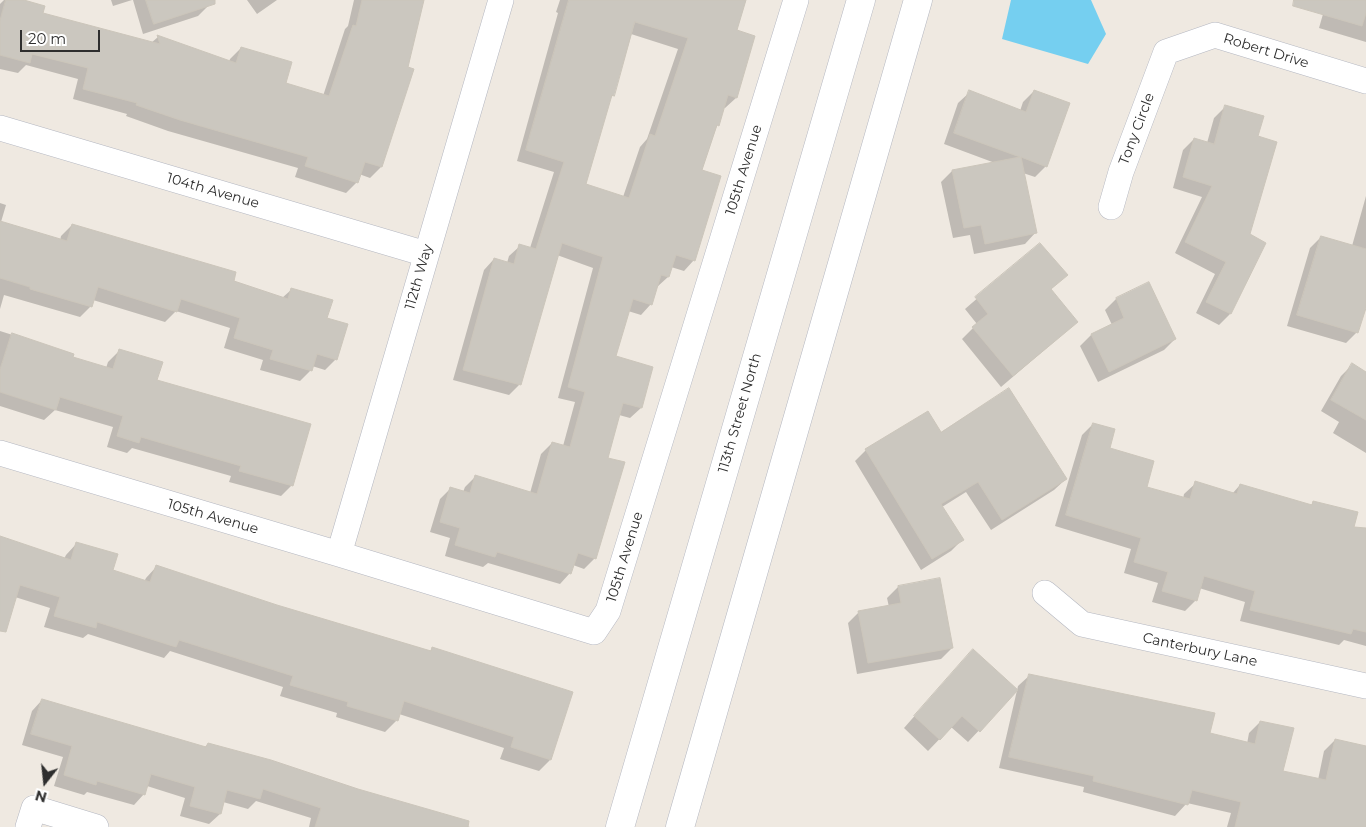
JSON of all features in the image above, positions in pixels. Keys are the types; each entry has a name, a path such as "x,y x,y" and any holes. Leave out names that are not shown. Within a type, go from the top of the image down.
{"main road":[{"name":"113th Street North","path":"620,827 860,0"},
{"path":"680,827 918,0"}],"street":[{"name":"112th Way","path":"338,554 501,0"},
{"name":"105th Avenue","path":"0,453 594,632 608,611 796,0"},
{"name":"Robert Drive","path":"1166,52 1215,35 1366,81"},
{"name":"Tony Circle","path":"1111,207 1121,172 1166,52"},
{"name":"104th Avenue","path":"0,128 426,254"},
{"name":"Canterbury Lane","path":"1045,592 1082,624 1366,686"},
{"path":"31,818 96,827"}],"water":[{"path":"1011,0 1091,0 1106,34 1088,64 1002,39"}],"building":[{"path":"6,0 24,0 45,6 43,13 160,44 157,35 236,63 241,47 292,62 286,83 329,96 353,25 356,26 362,0 424,0 408,67 414,69 382,167 365,162 358,183 305,166 308,157 180,120 136,105 137,103 83,89 88,68 32,54 30,63 0,55 0,21"},
{"path":"146,0 215,0 215,4 154,24"},
{"path":"569,0 746,0 737,30 755,36 737,98 728,95 719,126 717,125 702,170 721,176 695,261 676,255 669,277 661,275 652,305 633,299 616,356 653,367 642,408 623,403 608,458 625,462 596,559 578,553 571,574 497,552 495,557 455,545 460,528 440,522 450,487 470,493 475,475 537,494 552,442 570,447 585,392 568,387 603,257 562,243 521,385 463,370 494,258 514,264 519,244 536,249 564,162 526,150","holes":["635,22 688,38 655,136 650,134 629,198 586,184"]},
{"path":"1294,0 1366,0 1366,13 1362,26 1293,6"},
{"path":"969,90 1026,112 1034,90 1070,103 1047,167 1021,157 1037,233 985,244 981,225 964,228 952,170 1020,157 954,133"},
{"path":"1225,105 1264,116 1258,136 1277,142 1250,234 1266,243 1231,314 1206,302 1226,262 1185,242 1212,186 1183,177 1194,138 1214,144"},
{"path":"0,221 67,241 72,224 236,272 234,281 288,299 291,288 333,300 327,318 348,324 337,360 317,354 312,371 270,359 273,350 234,338 240,318 181,299 177,312 98,287 92,307 0,278"},
{"path":"1321,236 1366,249 1366,308 1358,333 1297,315"},
{"path":"1040,243 1068,275 1051,289 1078,322 1013,376 972,327 988,314 975,297"},
{"path":"1149,282 1176,339 1109,372 1091,334 1124,318 1116,298"},
{"path":"12,333 74,354 73,357 113,369 119,349 163,362 157,380 311,424 293,486 239,471 241,466 141,437 139,443 117,436 123,416 60,397 56,410 0,392 0,370"},
{"path":"1352,363 1366,372 1366,420 1331,400"},
{"path":"1009,388 1067,479 1002,520 978,482 941,504 964,540 932,559 865,449 928,411 941,432"},
{"path":"1093,423 1115,429 1110,448 1154,461 1147,487 1190,499 1195,481 1237,494 1240,484 1312,505 1313,501 1358,512 1354,527 1366,528 1366,632 1353,629 1351,634 1250,610 1255,591 1204,576 1197,601 1162,591 1168,572 1134,562 1141,538 1066,515"},
{"path":"0,536 71,560 76,542 118,554 113,570 150,582 156,565 277,605 431,651 432,647 573,692 551,760 511,747 514,737 404,701 398,721 347,706 348,702 290,685 293,676 179,640 176,647 97,622 96,628 54,616 60,597 20,585 6,632 0,631"},
{"path":"940,578 953,648 868,663 858,611 901,603 898,586"},
{"path":"973,649 1018,690 980,732 962,716 940,740 914,716"},
{"path":"1029,674 1215,713 1210,733 1255,744 1260,721 1294,728 1283,771 1326,780 1335,739 1366,746 1366,827 1235,827 1241,802 1192,790 1188,805 1093,781 1094,776 1009,757"},
{"path":"42,699 206,747 208,743 271,760 358,789 469,821 468,827 315,827 321,808 263,789 260,799 227,790 221,814 190,806 195,787 151,774 145,795 97,781 96,785 64,775 72,746 31,734"}]}
